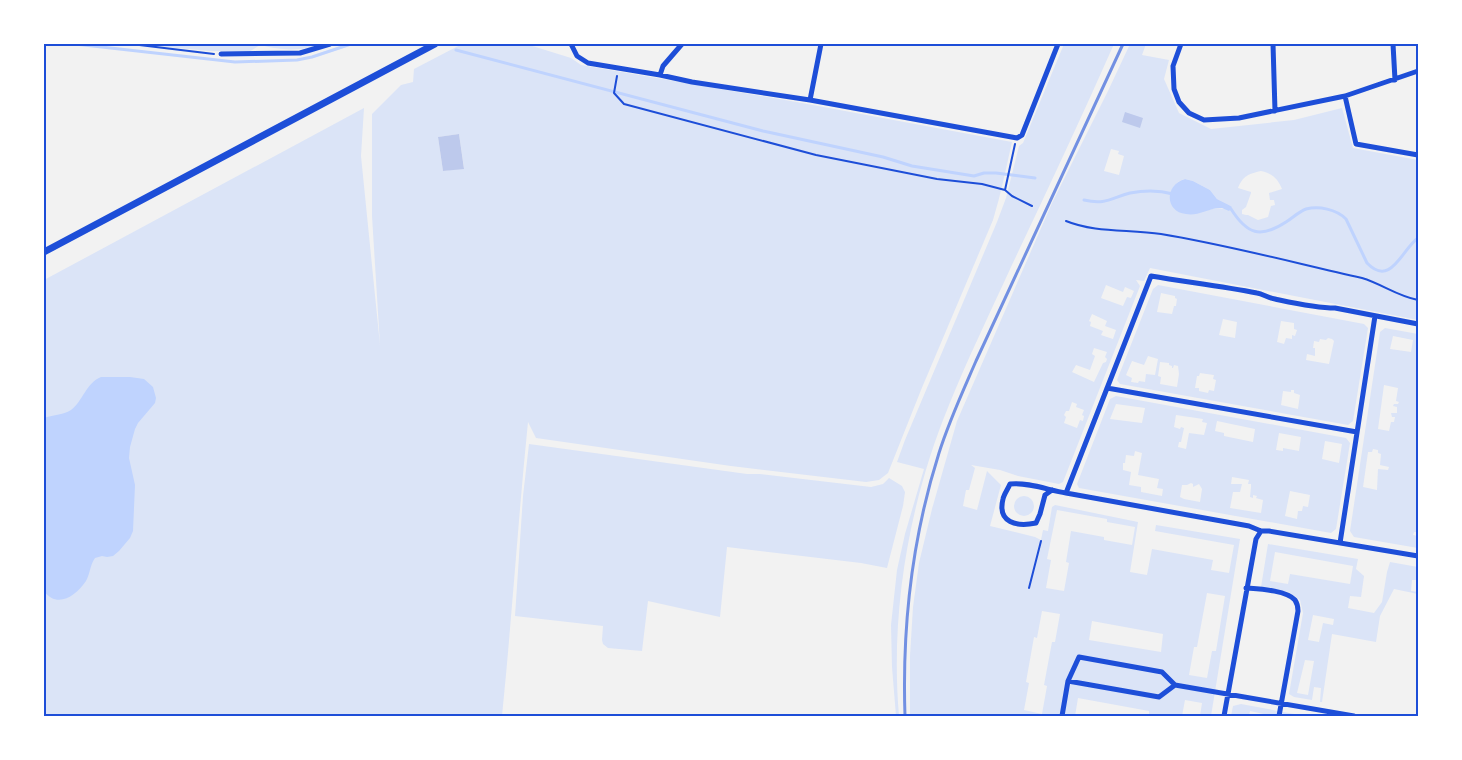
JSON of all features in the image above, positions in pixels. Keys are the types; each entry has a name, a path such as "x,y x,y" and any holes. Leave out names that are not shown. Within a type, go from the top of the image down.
{"main road":[{"path":"44,252 435,44"}],"street":[{"path":"221,54 300,53 330,44"},
{"path":"570,44 577,56 582,61 588,63 692,82 810,100 1017,138 1022,135 1058,44"},
{"path":"660,75 663,66 682,44"},
{"path":"810,100 821,44"},
{"path":"1181,44 1173,66 1174,89 1179,102 1189,113 1204,120 1239,118 1344,96 1418,71"},
{"path":"1273,44 1275,111"},
{"path":"1393,44 1395,80"},
{"path":"1344,96 1356,144 1418,155"},
{"path":"1066,493 1151,276 1214,285 1260,294 1273,299 1335,308 1418,324"},
{"path":"1340,543 1375,316"},
{"path":"1107,388 1357,432"},
{"path":"1052,490 1045,495 1036,524 1019,525 1006,520 1002,510 1003,498 1010,484 1018,483 1249,526 1261,531 1418,556"},
{"path":"1224,716 1246,588 1256,539 1261,531"},
{"path":"1246,588 1284,593 1296,600 1298,606 1279,716"},
{"path":"1062,716 1068,681 1078,657 1162,672 1175,685 1354,716"},
{"path":"1068,681 1159,697 1175,685"}],"path":[{"path":"131,44 221,54"},
{"path":"619,69 614,93 624,104 816,155 937,179 982,184 1005,190 1012,196 1032,206"},
{"path":"1005,190 1017,138"},
{"path":"1066,221 1084,226 1160,234 1255,253 1370,280 1398,294 1418,300"},
{"path":"1029,588 1041,540"}],"shaded area":[{"path":"156,44 209,46 210,44 233,44 247,46 248,44 324,44 292,49 260,45 249,52 211,51 155,46"},
{"path":"462,44 526,44 571,58 581,65 1012,142 993,220 888,473 879,480 866,482 731,466 536,438 528,422 502,716 44,716 44,280 364,108 361,156 380,345 372,216 372,114 401,85 413,82 414,69","holes":["459,134 464,168 443,171 438,137"]},
{"path":"1064,44 1114,44 971,353 935,442 913,519 900,597 897,637 899,716 896,716 891,625 897,570 905,534 924,469 897,462 997,222 1006,198 1019,146 1023,143"},
{"path":"1130,44 1146,44 1142,55 1169,60 1164,79 1179,113 1211,129 1294,120 1342,108 1353,148 1418,160 1418,320 1150,268 1144,281 1136,280 1140,286 1063,482 1059,484 971,465 975,468 969,490 966,490 963,506 977,510 987,471 1001,485 990,526 1041,540 1043,530 1048,531 1052,507 1055,505 1138,522 1130,572 1147,575 1152,549 1213,560 1211,570 1229,573 1234,545 1155,531 1156,525 1240,539 1211,716 1200,716 1202,703 1185,700 1182,716 1149,716 1149,711 1078,698 1075,716 910,716 910,656 913,607 919,563 957,421 1052,203","holes":["1111,149 1119,151 1118,154 1124,156 1119,175 1104,171","1261,171 1268,173 1279,182 1282,189 1269,193 1270,200 1274,200 1275,205 1271,206 1268,217 1258,220 1242,214 1242,210 1246,207 1251,192 1238,188 1244,178","1185,179 1193,181 1210,190 1217,199 1232,208 1217,208 1190,214 1170,196 1173,187","1106,285 1123,292 1125,287 1134,291 1131,298 1127,297 1123,306 1101,298","1092,314 1107,321 1105,326 1116,330 1113,339 1101,335 1103,331 1090,326 1091,322 1089,321","1094,348 1107,352 1106,362 1103,363 1094,382 1072,372 1076,365 1090,370 1095,356 1092,354","1072,402 1077,404 1076,407 1084,410 1082,415 1084,416 1083,421 1080,420 1077,428 1064,423 1066,417 1064,415 1066,411 1069,411","1057,510 1107,519 1107,522 1135,527 1132,545 1104,540 1104,537 1071,531 1066,562 1069,563 1064,591 1046,588 1051,560 1047,559","1207,593 1225,596 1216,651 1212,651 1207,678 1189,675 1194,647 1197,647","1042,611 1060,614 1055,642 1052,642 1044,685 1047,686 1042,714 1024,710 1029,683 1026,682 1034,637 1037,638","1092,621 1163,634 1161,652 1089,640"]},
{"path":"1158,285 1364,324 1368,328 1353,421 1348,425 1120,384 1117,380 1153,289","holes":["1161,293 1175,296 1177,299 1172,314 1157,312","1223,319 1237,322 1235,338 1219,335","1281,321 1294,323 1294,329 1297,330 1295,336 1292,335 1292,339 1286,338 1284,344 1277,342","1328,338 1334,341 1329,364 1306,360 1307,354 1315,356 1314,341 1319,342 1320,339 1326,340","1148,356 1158,359 1155,375 1146,374 1145,382 1131,382 1132,378 1126,375 1132,361 1144,365","1160,362 1169,363 1172,368 1174,365 1178,366 1177,387 1160,384 1161,377 1158,376","1200,373 1214,375 1213,379 1216,380 1214,391 1209,390 1208,393 1195,388 1197,376","1291,390 1294,390 1294,393 1300,395 1298,409 1281,405 1283,391 1291,392"]},
{"path":"1385,328 1418,334 1418,532 1414,532 1413,535 1418,536 1418,548 1354,537 1350,531 1380,332","holes":["1393,336 1413,340 1411,352 1390,349","1384,385 1398,388 1396,401 1399,402 1393,406 1397,407 1397,413 1391,413 1392,417 1395,417 1394,422 1391,422 1389,431 1378,429","1373,449 1378,450 1378,453 1381,454 1380,465 1389,467 1388,470 1378,469 1377,490 1363,487 1368,452 1372,452"]},
{"path":"1116,396 1346,438 1350,443 1336,529 1331,533 1079,488 1077,484 1110,399","holes":["1116,404 1145,408 1142,423 1110,419","1176,415 1203,419 1202,422 1207,423 1204,435 1189,433 1186,449 1178,447 1184,428 1181,427 1180,429 1174,427","1217,421 1255,429 1253,442 1224,436 1224,433 1215,431","1279,433 1301,437 1299,451 1283,448 1283,451 1276,450","1325,441 1342,444 1339,463 1322,459","1135,451 1142,453 1138,475 1159,479 1157,488 1163,489 1162,496 1141,492 1141,487 1129,485 1131,472 1123,470 1126,455 1134,456","1232,477 1249,480 1248,484 1251,484 1250,497 1253,498 1253,495 1263,500 1261,513 1230,508 1233,492 1240,492 1242,484 1231,484","1191,483 1193,487 1199,484 1202,489 1200,502 1180,497 1182,485","1290,491 1310,495 1308,507 1303,506 1302,511 1298,511 1297,519 1285,516"]},
{"path":"529,444 747,474 871,487 883,484 889,478 902,486 905,492 903,506 887,568 861,563 727,547 720,617 648,601 642,651 608,648 603,644 602,640 603,626 515,616 523,496"},
{"path":"1024,496 1031,499 1034,506 1031,513 1024,516 1017,513 1014,506 1017,499"},
{"path":"1268,544 1358,559 1356,569 1364,576 1361,597 1350,596 1348,608 1374,613 1382,602 1390,562 1418,567 1418,575 1416,580 1412,580 1411,591 1418,592 1418,594 1394,589 1380,616 1376,642 1332,634 1322,702 1320,702 1321,688 1314,687 1312,700 1294,697 1289,694 1303,613 1300,600 1289,592 1261,587","holes":["1275,552 1353,566 1350,584 1290,574 1288,584 1270,581","1313,615 1334,619 1333,625 1323,623 1319,642 1308,640","1305,660 1314,661 1308,695 1297,693"]},
{"path":"1241,704 1305,716 1268,716 1250,711 1249,716 1231,716 1233,706"}],"water":[{"path":"1185,179 1210,190 1217,199 1232,207 1229,211 1217,208 1194,214 1179,212 1171,204 1171,192 1178,182"},
{"path":"101,377 144,379 153,387 156,398 155,403 138,423 130,447 129,458 135,485 133,531 130,538 113,556 95,558 86,581 82,586 72,596 60,600 49,596 44,591 44,418 71,410 92,383"}],"building":[{"path":"1125,112 1143,118 1140,128 1122,122"},
{"path":"459,134 464,169 443,171 438,137"}],"waterway":[{"path":"75,44 235,62 297,60 351,44"},
{"path":"456,50 763,131 883,157 912,166 974,176 984,173 996,173 1035,178"},
{"path":"1084,200 1098,202 1130,193 1147,191 1173,194"},
{"path":"1228,208 1249,229 1261,232 1277,227 1306,209 1322,208 1332,211 1346,219 1367,263 1375,270 1383,271 1389,269 1418,238"}],"railway":[{"path":"905,716 905,649 911,583 922,517 939,453 976,361 1123,44"}]}
